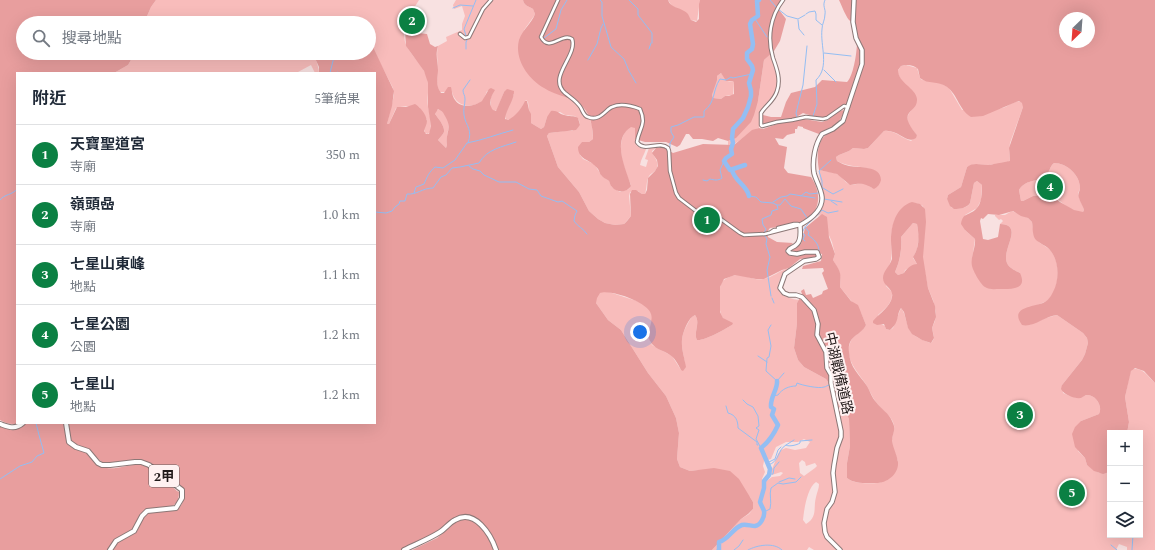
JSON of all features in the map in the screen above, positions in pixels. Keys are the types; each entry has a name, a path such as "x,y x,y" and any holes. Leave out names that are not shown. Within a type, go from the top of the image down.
{"main road":[{"path":"0,424 13,428 22,424"},
{"name":"2甲","path":"66,424 69,442 76,447 88,451 98,463 105,466 141,462 149,465 182,490 182,498 176,508 147,511 142,516 134,531 116,541 110,550"},
{"path":"404,550 440,532 455,520 462,518 476,521 486,530 496,550"}],"street":[{"path":"460,34 465,38 468,37 483,9 491,0"},
{"path":"558,0 541,37 544,41 550,43 554,43 564,37 569,37 572,39 572,51 560,77 560,84 563,91 575,101 585,115 590,118 605,114 613,106 627,106 640,109 642,113 643,127 636,142 643,146 663,145 668,148 673,184 679,198 696,211 718,217 740,233 756,235 800,225 813,217 820,206 822,198 814,172 816,146 822,134 833,129 843,121 862,64 862,50 856,38 853,22 854,0"},
{"path":"783,0 774,14 769,38 778,71 778,88 773,101 761,113 762,126 806,117 824,119 844,106 848,107"},
{"path":"770,232 771,230 794,224 800,225"},
{"path":"774,230 800,225"},
{"name":"中湖戰備道路","path":"800,225 800,240 796,246 789,248 788,252 790,254 817,252 819,257 816,260 804,261 785,274 780,288 784,293 802,297 814,310 818,324 817,335 826,352 826,368 830,376 841,431 833,473 835,492 832,502 827,509 824,523 827,537 840,550"},
{"path":"770,232 778,228"}],"shaded area":[{"path":"0,0 156,0 147,16 16,16 16,60 131,60 128,65 116,72 16,72 16,424 7,423 0,420"},
{"path":"156,0 419,0 411,13 399,18 403,27 406,45 424,71 428,81 428,107 431,123 430,132 428,134 425,133 424,129 427,120 419,107 407,106 396,108 389,124 387,124 394,95 393,88 376,55 376,16 147,16"},
{"path":"456,0 523,0 526,5 533,9 535,14 524,30 587,113 592,125 593,139 589,142 582,142 580,155 583,159 594,164 602,176 609,181 612,187 620,192 629,189 631,185 625,170 621,154 621,146 622,138 631,126 635,127 636,145 642,149 646,149 640,165 646,167 648,160 645,159 649,148 656,148 652,151 657,161 657,168 648,178 645,194 638,191 630,192 631,216 624,224 615,225 605,223 598,219 589,211 579,192 558,167 547,136 549,133 572,131 580,125 579,120 575,116 565,115 560,112 547,117 544,127 541,129 531,123 528,102 526,100 513,118 506,120 505,115 514,94 504,92 497,110 494,111 491,109 491,97 493,93 487,91 483,101 469,106 460,104 452,92 440,92 437,84 438,46 447,41 446,37 462,30 462,24 465,16 462,6 454,9 453,5"},
{"path":"523,0 668,0 669,3 686,12 691,20 696,22 699,19 700,0 781,0 777,7 786,19 780,41 774,51 764,60 758,101 754,115 751,122 736,138 728,141 718,138 713,141 693,139 689,134 686,134 680,145 677,147 666,142 645,142 635,139 635,128 631,127 622,139 621,147 631,186 625,191 619,191 611,186 609,181 602,176 594,164 582,157 580,154 578,147 582,142 589,142 593,139 591,122 583,107 575,101 549,91 538,84 528,74 520,61 518,47 519,40 535,14 533,9","holes":["721,73 726,81 733,81 734,94 725,96 721,99 713,98 712,95 717,76"]},
{"path":"668,0 700,0 697,21 691,20 687,14 672,6"},
{"path":"839,0 1155,0 1155,383 1144,371 1135,368 1131,371 1125,397 1129,422 1128,430 1107,430 1107,473 1103,474 1094,471 1087,465 1085,458 1075,447 1072,434 1075,427 1081,421 1099,414 1100,408 1098,402 1090,395 1086,395 1081,398 1073,397 1067,395 1061,389 1062,385 1082,360 1088,343 1087,338 1083,333 1057,315 1048,317 1030,325 1022,325 1018,315 1020,311 1024,309 1045,302 1053,292 1057,281 1057,264 1055,258 1047,248 1037,241 1033,234 1032,222 1028,218 1013,211 999,215 988,214 983,219 981,218 980,221 983,239 988,240 998,237 1000,224 1007,225 1011,229 1011,239 1006,257 1007,263 1011,268 1020,273 1022,283 1020,286 1009,289 992,289 983,286 972,266 975,239 961,224 965,216 978,207 981,198 982,185 977,181 974,183 970,203 965,207 954,209 950,206 947,199 948,195 961,187 967,167 970,165 988,165 1010,161 1009,148 1023,107 1022,103 1019,101 983,116 971,117 964,110 951,90 947,87 923,80 920,78 918,69 912,66 901,66 898,70 899,75 914,92 917,99 916,104 908,116 908,121 917,135 916,138 909,140 894,132 884,131 868,148 853,148 836,157 837,161 846,165 868,168 877,172 880,175 881,180 879,185 874,189 863,184 850,185 837,174 819,170 818,150 821,141 823,137 843,124 850,106 842,106 825,117 816,117 803,113 793,119 762,124 763,115 781,117 791,93 815,87 822,80 847,82 850,78 855,63 857,35 854,24 849,20","holes":["1054,163 1068,167 1078,179 1080,188 1078,197 1084,210 1083,212 1074,210 1049,194 1033,196 1021,201 1019,190 1025,184 1045,176"]},
{"path":"405,15 409,19 419,21 421,23 417,29 418,33 427,34 430,44 435,47 438,46 438,87 441,93 444,93 448,87 451,87 454,98 461,105 468,106 479,103 491,88 495,90 491,97 491,108 496,111 504,92 507,89 514,91 505,119 508,120 516,114 525,101 527,101 531,114 531,123 541,129 544,127 547,117 551,111 578,118 580,125 576,130 549,133 547,136 558,167 579,192 589,211 605,223 615,225 624,224 631,216 630,194 632,190 645,194 647,190 648,178 658,166 657,160 652,153 656,148 663,147 673,153 703,144 734,145 752,130 759,128 763,129 780,123 804,119 822,122 828,120 839,111 845,110 837,123 819,134 798,126 797,129 795,129 795,133 787,135 783,139 775,138 779,145 787,147 784,168 788,173 811,177 817,188 818,201 817,207 810,216 800,222 770,228 767,232 768,237 777,242 793,243 785,251 790,256 809,253 816,254 816,257 800,259 789,268 764,279 735,275 724,279 720,287 720,312 723,318 733,323 732,325 705,339 697,340 697,318 695,315 691,318 684,330 682,341 686,367 683,371 672,356 656,348 650,341 648,335 652,317 648,309 636,301 612,293 600,293 597,298 596,303 608,320 621,330 648,373 666,396 676,418 679,433 677,459 680,467 690,471 714,468 730,471 739,479 753,502 753,509 741,519 712,550 498,550 491,534 485,526 461,516 439,532 401,550 112,550 121,540 131,536 137,531 146,514 151,511 175,510 180,507 183,501 184,492 144,462 104,464 91,452 77,446 71,441 67,424 376,424 376,72 319,72 319,67 316,60 376,60 376,53 394,91 387,124 389,124 397,107 406,107 415,104 421,109 426,118 427,122 424,131 426,134 429,134 431,126 428,107 428,83 424,71 406,46 405,30 399,18","holes":["438,109 442,112 449,127 446,148 438,140 443,134 444,130 435,114"]},
{"path":"771,53 777,78 774,97 761,111 759,128 750,132 736,143 728,145 728,141 732,140 758,101 764,60"},
{"path":"131,60 316,60 319,72 314,72 311,65 298,72 116,72 128,65"},
{"path":"906,65 917,68 922,80 939,82 949,88 962,110 997,109 1015,102 1023,103 1023,107 1010,143 1010,161 967,167 961,187 948,195 947,199 952,208 965,207 970,203 974,183 977,181 982,185 981,200 977,208 965,215 965,230 975,239 972,260 983,285 991,289 997,289 1020,273 1011,268 1007,263 1006,257 1011,239 1011,229 1007,225 1000,224 1003,221 1001,219 999,220 995,215 1005,215 1012,211 1028,218 1032,222 1034,234 1037,240 1053,254 1056,259 1058,279 1054,291 1047,301 1035,306 1029,325 1057,315 1083,333 1087,338 1088,343 1082,360 1062,385 1063,393 1078,398 1090,395 1096,399 1099,404 1099,414 1081,421 1078,451 1085,458 1087,465 1095,471 1100,473 1107,472 1107,538 1143,538 1143,430 1128,430 1129,422 1125,397 1132,369 1142,371 1155,383 1155,550 1127,550 1127,547 1119,544 1116,550 814,550 809,547 807,550 712,550 741,519 749,514 753,509 753,502 750,497 698,470 690,471 680,467 677,459 679,433 676,418 666,396 648,373 621,330 608,320 596,303 596,297 602,292 611,293 636,301 648,308 652,315 652,323 648,336 652,345 672,356 681,370 685,363 682,339 684,330 692,317 695,315 697,318 697,340 710,337 732,325 721,315 719,306 721,285 726,278 730,276 743,275 756,279 763,279 789,268 780,280 778,289 784,296 799,300 797,303 797,323 794,348 798,360 804,367 826,379 838,397 849,419 850,446 847,463 847,478 858,483 880,483 898,461 892,443 894,426 890,418 875,400 853,366 849,355 851,340 866,325 861,313 840,287 839,270 833,260 835,254 832,242 820,215 818,217 823,203 823,193 819,170 837,174 849,184 852,185 862,183 872,188 875,171 842,163 837,161 836,157 853,148 868,148 884,131 895,133 911,141 917,135 907,120 915,105 897,72 901,66","holes":["916,203 923,206 925,228 922,257 928,288 936,312 935,321 932,328 934,338 931,343 920,339 910,331 901,308 893,328 890,330 886,329 885,326 881,324 878,315 888,305 892,296 892,292 886,286 885,273 891,260 891,236 895,219","804,439 810,442 806,448 795,450 786,448 781,450 771,472 772,475 781,472 783,473 780,476 772,477 763,482 762,479 765,472 763,466 764,461 771,459 776,447 786,442 798,442","802,460 805,462 806,466 815,463 817,466 804,476 800,473 799,463","816,482 819,484 819,487 815,501 814,515 806,524 803,520 806,500 810,489"]},
{"path":"721,73 727,81 733,81 733,95 725,96 721,99 713,98 712,95 717,76"},
{"path":"439,109 447,118 449,126 446,148 438,140 444,132 442,125 435,114"},
{"path":"1054,163 1068,167 1078,179 1080,188 1078,194 1084,210 1083,212 1078,212 1069,208 1049,194 1033,196 1021,201 1019,190 1025,184 1045,176"},
{"path":"912,202 920,204 925,209 926,222 923,257 928,288 935,306 936,317 932,328 934,338 931,343 912,334 908,328 904,312 901,308 897,321 890,330 886,329 884,324 877,325 873,323 873,321 887,307 892,297 891,292 883,281 883,275 892,259 891,240 893,223 898,212 907,204","holes":["913,223 917,224 918,245 913,257 917,264 911,266 904,273 898,275 895,272 900,255 901,237"]},
{"path":"822,214 827,217 829,237 835,254 833,260 840,272 840,287 851,301 858,305 866,325 864,329 850,342 849,352 851,362 872,396 891,418 894,427 892,441 898,462 897,470 892,477 880,483 857,482 847,478 847,463 850,446 849,419 838,397 826,379 804,367 798,360 794,348 797,323 797,303 802,294 801,291 804,289 806,295 811,294 813,298 822,294 823,291 828,289 822,273 824,271 823,268 802,269 803,266 821,261 822,254 805,250 797,252 791,251 801,244 805,228"},
{"path":"913,223 917,224 919,237 917,249 913,258 917,264 905,270 904,273 898,275 895,272 900,255 901,237"},
{"path":"0,424 8,428 21,424 65,424 70,445 84,451 95,462 103,467 113,468 141,465 150,468 179,492 176,504 167,508 145,510 134,529 120,537 109,550 0,550"},
{"path":"463,519 474,522 483,529 494,550 412,550 437,538 456,522"}],"waterway":[{"path":"466,36 464,29 476,0"},
{"path":"544,38 556,29 561,10 567,0"},
{"path":"600,0 602,2 602,16 611,47 624,59 636,83"},
{"path":"629,0 638,9 638,15 652,33 652,43"},
{"path":"745,165 730,170 724,161 732,154 733,129 743,118 751,96 749,83 753,70 747,59 747,53 752,49 753,44 750,24 752,20 758,16 757,1 759,0"},
{"path":"770,0 776,7"},
{"path":"813,116 817,104 816,80 823,69 824,63 822,27 825,16 825,0"},
{"path":"453,8 460,5 473,6"},
{"path":"778,9 787,16 798,19 805,15"},
{"path":"806,14 815,11 816,20 822,25"},
{"path":"755,19 767,37"},
{"path":"798,20 799,29 804,35"},
{"path":"588,60 597,44 603,24"},
{"path":"466,49 467,40"},
{"path":"649,49 651,43"},
{"path":"797,117 796,113 803,85 807,46"},
{"path":"824,53 851,56"},
{"path":"330,72 333,60"},
{"path":"824,70 836,82"},
{"path":"670,147 670,143 674,137 671,132 671,127 694,117 704,117 704,111 708,108 720,79 726,80 731,77 733,78 752,74"},
{"path":"468,143 470,134 464,115 465,99 463,90 470,80"},
{"path":"414,193 416,187 424,184 428,175 435,167 443,168 455,160 467,143 513,130"},
{"path":"376,212 386,213 392,211 400,201 405,201 407,194 433,188 441,177 446,175 452,168 479,163 482,158 491,152 500,147 516,142"},
{"path":"822,189 822,181 819,171 831,160"},
{"path":"703,180 718,180 722,178 720,170 724,161"},
{"path":"469,166 499,182 516,182 529,189 537,190 541,196 558,202 562,201 577,211 574,221 587,234"},
{"path":"732,170 736,178 748,192 749,196"},
{"path":"823,188 833,194 843,189"},
{"path":"0,200 16,190"},
{"path":"801,196 806,192 810,194 818,193"},
{"path":"773,202 790,194 815,198"},
{"path":"749,196 756,197 761,202 773,203 777,205 778,209 772,211 771,215 762,219 763,225 766,229 764,233"},
{"path":"777,205 780,205 785,199 791,206 801,209 807,218"},
{"path":"824,199 842,202"},
{"path":"831,201 837,205"},
{"path":"805,241 803,239 805,235 802,233 803,230 822,210 828,213 838,211"},
{"path":"805,227 809,232 808,235 817,244 819,251"},
{"path":"765,236 767,239 766,244 770,257 767,270 771,296"},
{"path":"772,298 774,303"},
{"path":"771,325 768,330 771,346 769,357 767,358 766,371 777,381 784,373"},
{"path":"758,356 767,362"},
{"path":"719,550 719,542 725,539 736,529 742,525 755,526 761,522 763,518 764,511 760,502 764,488 764,481 769,475 770,469 761,448 767,443 778,425 772,415 774,409 771,407 777,381"},
{"path":"773,396 778,395 786,388 796,386 797,383 818,388 830,385"},
{"path":"743,400 753,407 758,416 759,426 756,428 759,430 756,439 761,448"},
{"path":"726,406 728,413 733,415 736,419 738,428 757,442 758,445"},
{"path":"0,479 20,466 32,462 37,456 44,453 36,424"},
{"path":"786,445 794,440"},
{"path":"768,465 777,459 781,450 786,445 793,446 800,443 800,441 812,440"},
{"path":"767,463 775,459 778,450 781,447"},
{"path":"770,474 773,474 774,468 779,462"},
{"path":"764,512 770,509 771,488 778,483 783,484 796,482 801,477"},
{"path":"779,482 789,478 795,479"},
{"path":"1132,550 1133,538"},
{"path":"734,550 743,540"},
{"path":"748,550 765,545 779,547 782,550"},
{"path":"1111,545 1117,550"}],"place":[{"name":"嶺頭喦","path":"412,21"},
{"name":"七星公園","path":"1050,187"},
{"name":"天寶聖道宮","path":"707,220"},
{"name":"七星山東峰","path":"1020,415"},
{"name":"七星山","path":"1072,493"}]}
